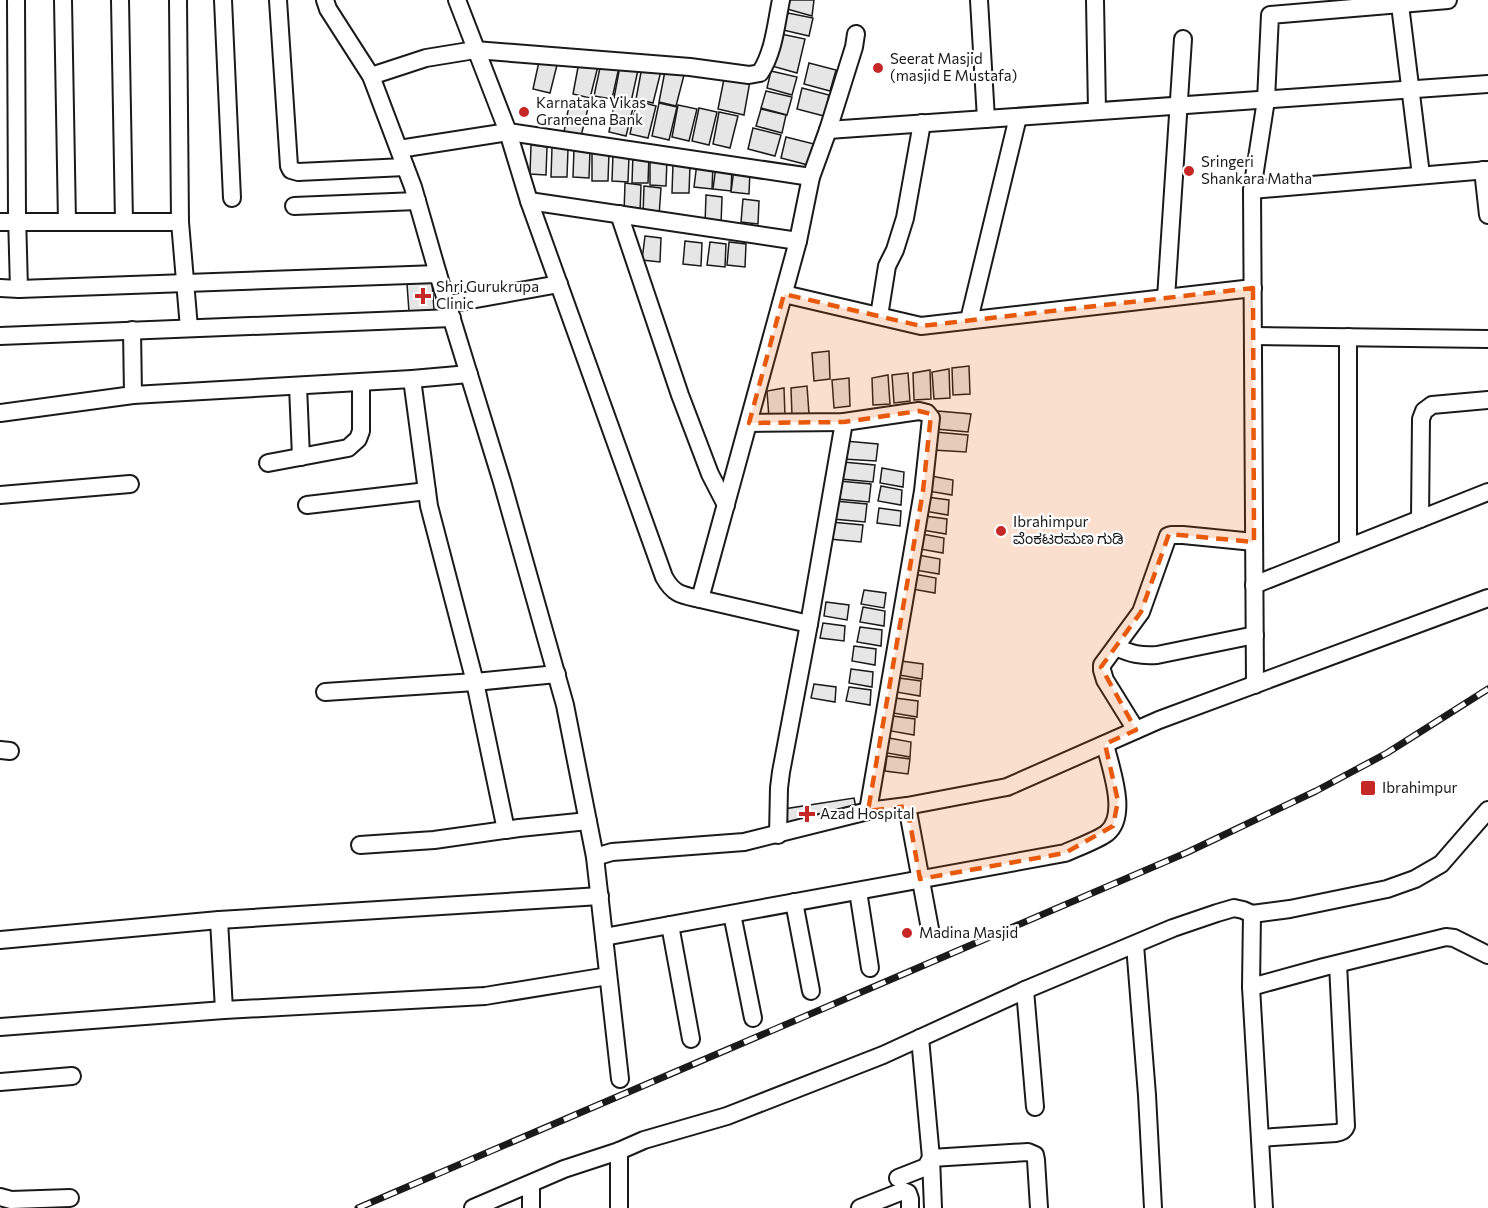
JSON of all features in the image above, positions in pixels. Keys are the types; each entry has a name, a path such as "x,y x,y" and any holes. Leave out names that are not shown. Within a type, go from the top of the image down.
{"street":[{"path":"16,0 19,289"},
{"path":"63,0 67,222"},
{"path":"120,0 124,222"},
{"path":"178,0 180,222 189,328"},
{"path":"223,0 232,198"},
{"path":"278,0 291,170 298,172 405,167"},
{"path":"325,0 328,9 370,76 417,201 502,482 566,705 595,857 620,1078"},
{"path":"457,0 508,132 529,201 664,577 670,588 678,594 809,624"},
{"path":"370,76 426,58 475,50 690,67 749,75 760,73 774,37 781,0"},
{"path":"979,0 986,119"},
{"path":"1095,0 1097,111"},
{"path":"1255,685 1252,190 1266,100 1270,7 1400,5 1448,0"},
{"path":"1400,5 1421,176"},
{"path":"700,599 798,241 811,177 828,130 856,34"},
{"path":"1166,298 1183,39"},
{"path":"828,130 1488,84"},
{"path":"969,320 1018,117"},
{"path":"879,316 887,266 905,218 922,123"},
{"path":"399,149 508,132 811,177"},
{"path":"1252,190 1486,170 1488,215"},
{"path":"294,206 417,201"},
{"path":"529,201 798,241"},
{"path":"619,214 680,395 710,474 726,505"},
{"path":"0,222 180,222"},
{"path":"0,288 438,274"},
{"path":"0,336 189,328 450,311 559,284"},
{"path":"784,294 921,326 1253,288"},
{"path":"132,330 134,395"},
{"path":"1253,336 1488,339"},
{"path":"1348,337 1348,547"},
{"path":"0,413 134,395 469,374"},
{"path":"412,379 426,491 475,682 506,830"},
{"path":"268,464 348,448 358,440 361,431 361,382"},
{"path":"298,386 301,457"},
{"path":"1420,519 1421,419 1424,411 1432,405 1488,400"},
{"path":"749,423 844,422 919,411 927,413 931,418 923,491 868,811"},
{"path":"778,834 781,772 844,422"},
{"path":"0,495 130,484"},
{"path":"307,505 426,491"},
{"path":"1254,585 1488,492"},
{"path":"1136,730 1103,675 1102,665 1141,612 1168,536 1183,535 1254,542"},
{"path":"595,857 612,852 744,842 868,811 1007,787 1159,720 1488,598"},
{"path":"1116,647 1142,656 1157,655 1255,635"},
{"path":"325,692 557,674"},
{"path":"604,937 1065,853 1107,834 1113,826 1118,801 1105,744"},
{"path":"907,806 930,929"},
{"path":"473,1208 564,1169 619,1151 644,1140 727,1116 883,1055 1025,990 1184,924 1234,908 1252,914 1290,909 1387,889 1415,879 1441,864 1488,810"},
{"path":"360,845 434,840 588,821"},
{"path":"858,891 870,968"},
{"path":"0,940 219,920 600,896"},
{"path":"794,902 811,991"},
{"path":"732,914 753,1018"},
{"path":"1252,914 1251,987 1264,1208"},
{"path":"219,920 224,1010"},
{"path":"670,925 691,1039"},
{"path":"1251,987 1446,937 1454,938 1488,955"},
{"path":"1135,945 1154,1208"},
{"path":"1260,1138 1336,1133 1345,1129 1338,964"},
{"path":"0,1026 224,1010 485,996 608,976"},
{"path":"1025,990 1035,1107"},
{"path":"920,1038 931,1158 933,1208"},
{"path":"0,1082 72,1076"},
{"path":"619,1151 619,1208"},
{"path":"931,1158 1032,1153 1036,1160 1039,1208"},
{"path":"898,1178 926,1167 931,1158"},
{"path":"531,1184 531,1208"},
{"path":"860,1208 903,1191 908,1193 910,1208"},
{"path":"0,1197 11,1200 70,1198"}],"highlighted area":[{"path":"1253,288 1254,542 1169,534 1141,612 1101,667 1136,730 1105,744 1118,801 1113,826 1065,853 920,879 907,806 868,811 923,491 931,414 919,411 844,422 749,423 784,294 921,326"}],"building":[{"path":"789,0 814,0 812,16 787,9"},
{"path":"788,13 813,18 809,36 783,30"},
{"path":"781,34 805,39 797,73 772,66"},
{"path":"540,57 558,61 550,93 533,89"},
{"path":"579,62 598,66 590,98 573,94"},
{"path":"601,63 619,67 612,99 594,96"},
{"path":"809,63 836,70 830,91 804,84"},
{"path":"620,66 638,70 631,102 614,98"},
{"path":"642,67 661,71 653,103 636,99"},
{"path":"665,71 684,75 676,106 659,102"},
{"path":"771,71 797,77 792,95 767,88"},
{"path":"725,74 750,81 744,115 718,109"},
{"path":"802,88 829,95 824,116 797,109"},
{"path":"766,91 792,97 787,115 761,108"},
{"path":"570,100 589,104 581,136 564,132"},
{"path":"615,100 634,104 626,136 609,132"},
{"path":"637,101 656,106 648,138 630,134"},
{"path":"659,103 677,107 669,140 652,136"},
{"path":"678,105 697,109 689,141 672,137"},
{"path":"699,108 717,112 709,145 692,141"},
{"path":"761,109 786,115 782,133 756,126"},
{"path":"719,112 738,116 730,148 713,144"},
{"path":"753,128 781,135 775,156 748,149"},
{"path":"786,137 814,144 808,165 781,158"},
{"path":"531,145 547,147 546,175 530,174"},
{"path":"552,147 568,149 567,177 551,177"},
{"path":"574,148 590,150 589,178 573,177"},
{"path":"592,151 609,153 608,181 592,181"},
{"path":"633,153 649,155 648,183 632,183"},
{"path":"613,154 629,156 628,182 612,181"},
{"path":"650,157 667,159 666,186 650,185"},
{"path":"673,163 690,165 689,193 672,193"},
{"path":"697,163 713,165 712,189 694,187"},
{"path":"716,166 732,168 731,191 713,189"},
{"path":"734,169 750,170 749,194 731,192"},
{"path":"625,183 641,185 640,213 624,213"},
{"path":"644,186 661,188 659,216 643,215"},
{"path":"706,195 722,197 721,225 705,224"},
{"path":"743,199 759,201 758,224 741,222"},
{"path":"645,236 661,238 660,262 642,260"},
{"path":"685,241 702,243 701,266 683,264"},
{"path":"710,242 726,244 725,267 707,265"},
{"path":"729,242 746,244 745,267 727,265"},
{"path":"432,282 434,310 409,312 407,284"},
{"path":"829,351 830,379 814,381 812,353"},
{"path":"969,366 970,394 953,395 952,368"},
{"path":"949,369 950,398 934,399 932,372"},
{"path":"930,370 931,399 914,400 913,373"},
{"path":"908,373 910,401 894,403 892,375"},
{"path":"888,375 890,404 873,405 872,378"},
{"path":"849,378 850,406 834,408 832,380"},
{"path":"807,386 809,414 792,416 791,388"},
{"path":"784,388 785,417 769,418 767,391"},
{"path":"938,411 971,414 968,432 936,429"},
{"path":"935,432 968,435 966,452 933,450"},
{"path":"845,441 878,444 876,461 843,459"},
{"path":"843,462 875,465 873,482 841,479"},
{"path":"882,468 904,472 903,487 880,483"},
{"path":"931,476 953,480 952,495 928,491"},
{"path":"839,481 871,484 869,502 837,499"},
{"path":"881,486 902,490 901,505 878,501"},
{"path":"927,497 949,500 948,515 924,511"},
{"path":"835,501 867,504 865,522 833,519"},
{"path":"879,508 901,511 900,526 877,523"},
{"path":"925,516 947,519 946,534 922,530"},
{"path":"831,522 863,525 861,542 829,539"},
{"path":"922,534 944,538 943,553 920,549"},
{"path":"918,555 940,559 939,574 915,570"},
{"path":"914,574 936,578 935,593 912,589"},
{"path":"864,590 886,593 884,608 861,604"},
{"path":"826,602 849,605 847,620 824,616"},
{"path":"863,607 885,611 884,626 860,622"},
{"path":"823,623 845,626 844,641 820,638"},
{"path":"860,627 882,630 881,646 857,642"},
{"path":"854,646 876,649 875,665 852,661"},
{"path":"901,661 923,664 922,679 899,675"},
{"path":"851,669 873,672 872,687 849,683"},
{"path":"899,678 921,681 920,696 896,692"},
{"path":"814,684 836,687 835,702 811,698"},
{"path":"849,687 871,690 870,705 846,701"},
{"path":"895,698 918,701 917,717 893,713"},
{"path":"893,716 915,719 914,735 891,731"},
{"path":"889,738 911,742 910,757 887,753"},
{"path":"887,756 910,759 908,774 885,771"},
{"path":"854,798 857,813 786,825 784,809"}],"railway":[{"path":"358,1208 1188,852 1316,791 1387,753 1488,689"}],"place":[{"name":"Seerat Masjid (masjid E Mustafa)","path":"878,68"},
{"name":"Karnataka Vikas Grameena Bank","path":"524,112"},
{"name":"Sringeri Shankara Matha","path":"1189,171"},
{"name":"Shri Gurukrupa Clinic","path":"423,296"},
{"name":"Ibrahimpur ವೆಂಕಟರಮಣ ಗುಡಿ","path":"1001,531"},
{"name":"Ibrahimpur","path":"1368,788"},
{"name":"Azad Hospital","path":"807,814"},
{"name":"Madina Masjid","path":"907,933"}]}
